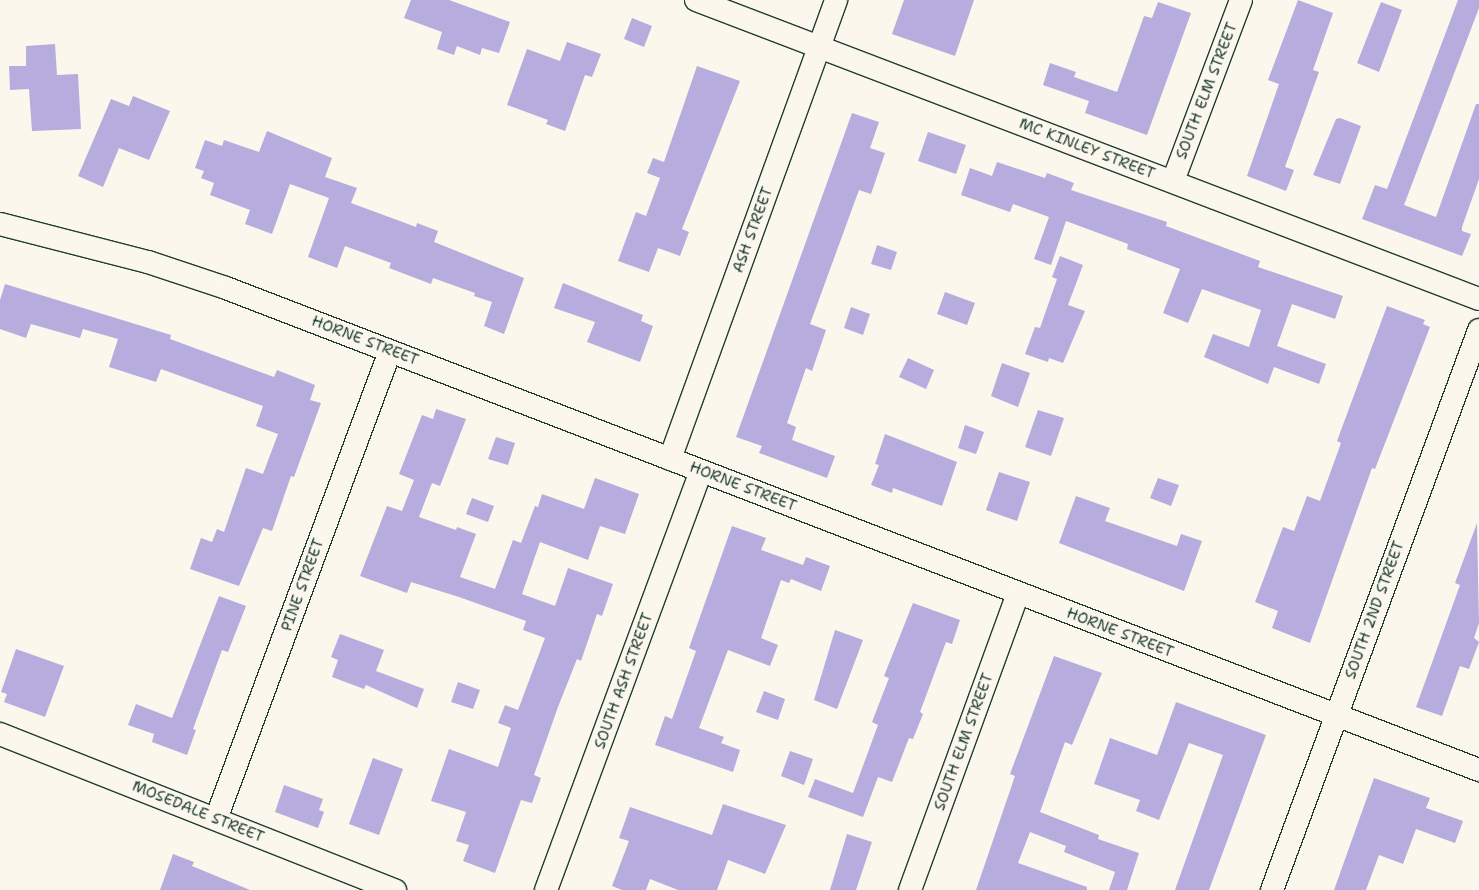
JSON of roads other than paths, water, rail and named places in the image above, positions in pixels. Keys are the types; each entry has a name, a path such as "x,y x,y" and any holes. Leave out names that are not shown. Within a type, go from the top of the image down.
{"street":[{"name":"MC KINLEY STREET","path":"696,0 1479,299"},
{"name":"ASH STREET","path":"670,459 836,0"},
{"name":"SOUTH ELM STREET","path":"1173,181 1241,0"},
{"name":"HORNE STREET","path":"0,224 167,267 390,351 1335,717 1479,770"},
{"name":"SOUTH 2ND STREET","path":"1272,890 1479,330"},
{"name":"PINE STREET","path":"216,819 390,351"},
{"name":"SOUTH ASH STREET","path":"546,890 702,472"},
{"name":"SOUTH ELM STREET","path":"910,890 1018,594"},
{"name":"MOSEDALE STREET","path":"0,734 395,890"}]}
